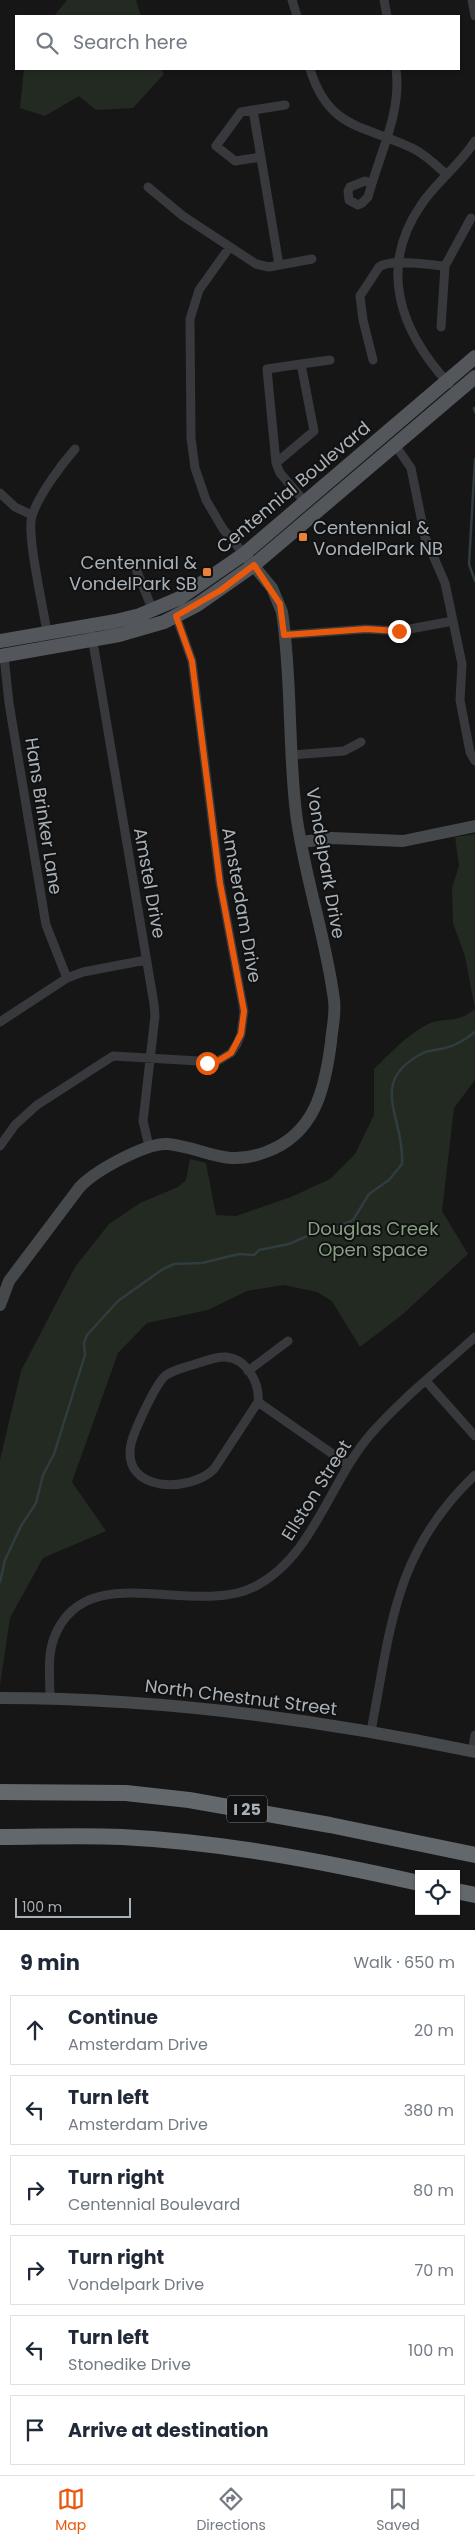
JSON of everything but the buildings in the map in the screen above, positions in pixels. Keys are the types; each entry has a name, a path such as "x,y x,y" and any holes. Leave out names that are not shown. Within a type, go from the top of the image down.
{"highway":[{"name":"I 25","path":"0,1792 126,1793 189,1800 330,1825 475,1854"},
{"name":"I 25","path":"0,1838 122,1837 233,1848 323,1862 415,1882"},
{"path":"460,1892 475,1895"}],"main road":[{"name":"Centennial Boulevard","path":"0,641 91,626 153,611 180,598 244,554 475,356"},
{"name":"Centennial Boulevard","path":"2,656 92,641 145,628 176,616 221,590 254,565 475,376"}],"street":[{"path":"292,0 296,15"},
{"path":"384,0 387,15"},
{"path":"472,0 475,16"},
{"path":"310,70 320,93 334,110 350,124 417,150 447,174"},
{"path":"371,184 396,100 396,70"},
{"path":"261,157 235,161 216,146 240,112 285,105"},
{"path":"253,110 279,265"},
{"path":"459,391 446,382 427,359 411,333 401,306 398,263 404,238 415,215 475,142"},
{"path":"148,187 229,248 256,264 279,265 312,260"},
{"path":"441,326 445,266 471,218"},
{"name":"Vondelpark Drive","path":"0,1305 9,1281 78,1188 90,1178 149,1146 167,1144 225,1158 240,1159 265,1153 277,1147 297,1132 320,1098 327,1074 334,1000 296,814 284,635 280,604 254,565 210,510 198,480 192,448 190,319 199,290 229,248"},
{"path":"373,360 363,320 360,296 379,267 382,264 398,263 445,266"},
{"path":"305,502 280,473 276,463 267,369 330,360"},
{"path":"276,463 314,432 301,364"},
{"path":"395,445 411,468 425,537 442,575 462,664 460,700 470,752 475,761"},
{"path":"47,633 30,531 32,515 66,459 75,449"},
{"path":"0,493 14,507 32,515"},
{"path":"136,569 153,611"},
{"name":"Amsterdam Drive","path":"0,1146 15,1125 37,1105 106,1059 120,1054 207,1063 224,1058 231,1053 241,1034 244,1011 220,883 192,661 176,616"},
{"path":"284,635 366,629 399,631 453,621"},
{"name":"Amstel Drive","path":"91,626 155,1016 143,1121 149,1146"},
{"name":"Hans Brinker Lane","path":"2,656 46,925 67,978"},
{"path":"292,755 344,751 361,742"},
{"path":"302,842 332,838 403,841 475,826"},
{"path":"0,1022 67,978 103,966 146,960"},
{"name":"Ellston Street","path":"50,1698 52,1643 62,1623 70,1613 88,1600 108,1593 209,1598 224,1597 253,1588 280,1570 302,1546 347,1464 390,1413 475,1337"},
{"path":"248,1371 288,1341"},
{"path":"217,1357 233,1358 248,1371 258,1386 258,1402 207,1477 187,1484 165,1484 154,1483 144,1479 136,1472 132,1463 131,1444 156,1386 164,1377 173,1371 217,1357"},
{"path":"426,1381 475,1436"},
{"path":"258,1402 347,1464"},
{"path":"371,1731 389,1635 406,1571 420,1542 435,1519 451,1498 475,1475"},
{"name":"North Chestnut Street","path":"0,1698 150,1702 255,1714 371,1731 473,1752"},
{"path":"473,1752 475,1735"}],"green space":[{"path":"67,0 136,0 141,15 55,15"},
{"path":"24,70 162,70 164,74 133,108 96,110 79,96 45,116 20,108"},
{"path":"475,834 475,1009 465,956 453,923 452,888 459,866 455,837"},
{"name":"Douglas Creek Open space","path":"475,1009 475,1080 454,1108 442,1211 468,1254 403,1314 360,1347 332,1301 317,1292 284,1285 247,1291 208,1310 147,1323 118,1353 72,1482 106,1531 43,1558 10,1618 0,1685 0,1460 21,1371 75,1267 109,1224 140,1203 178,1187 186,1180 190,1159 206,1163 216,1215 236,1216 291,1197 330,1179 355,1154 374,1115 374,1069 420,1028 434,1022 462,1017"}],"waterway":[{"path":"474,408 475,412"},
{"path":"475,459 469,564 475,581"},
{"path":"0,1582 5,1560 21,1526 36,1503 43,1475 54,1454 85,1355 84,1343 87,1335 118,1301 163,1269 174,1264 202,1263 239,1254 254,1255 259,1250 289,1244 321,1230 336,1228 353,1220 369,1194 389,1180 402,1164 401,1147 392,1102 392,1088 396,1076 406,1064 423,1053 453,1046 475,1032"}],"place":[{"name":"Centennial & VondelPark NB","path":"303,537"},
{"name":"Centennial & VondelPark SB","path":"207,572"}],"route":[{"path":"207,1063 216,1062 231,1053 241,1034 244,1011 220,883 192,661 189,646 176,616 221,590 254,565 277,596 283,620 284,635 366,629 399,631"}]}
